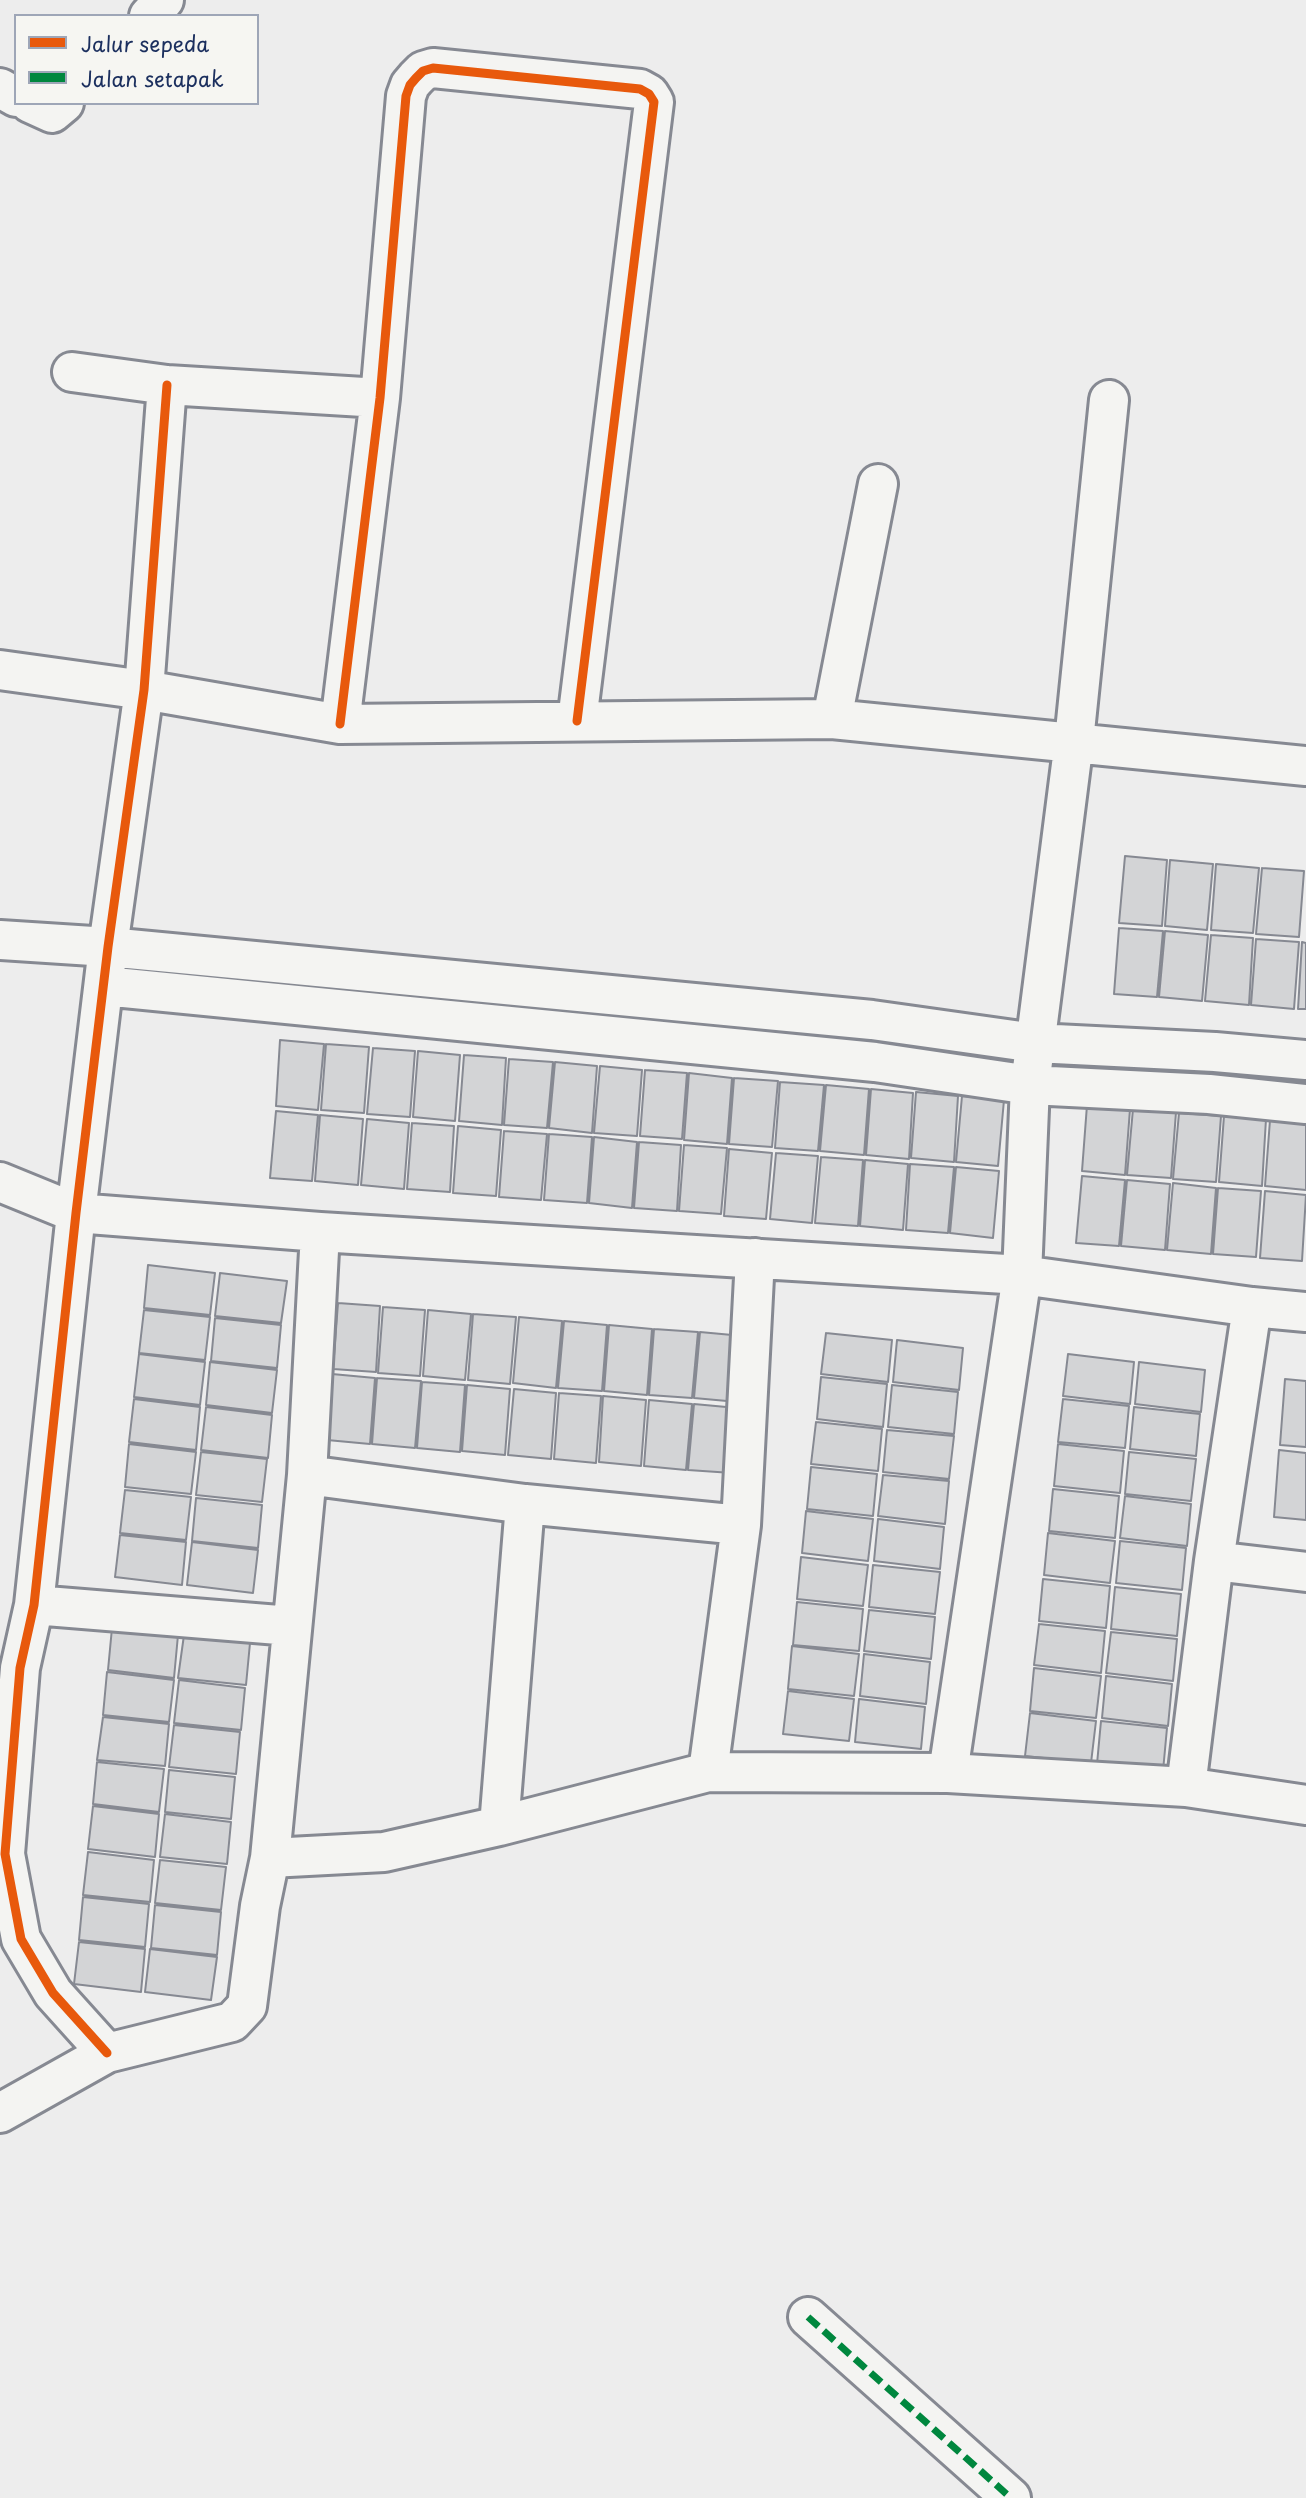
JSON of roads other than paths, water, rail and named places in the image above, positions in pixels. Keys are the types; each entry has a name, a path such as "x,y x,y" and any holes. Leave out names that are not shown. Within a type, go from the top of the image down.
{"street":[{"path":"151,14 164,0"},
{"path":"340,724 380,398 405,96 410,85 423,71 433,68 640,89 649,94 654,102 577,721"},
{"path":"34,105 52,113 62,105"},
{"path":"72,372 167,385 380,398"},
{"path":"107,2053 53,1993 22,1939 5,1854 10,1666 34,1605 76,1213 108,947 144,690 167,385"},
{"path":"948,1773 1022,1275 1030,1085 1074,741 1109,400"},
{"path":"832,719 878,484"},
{"path":"0,670 144,690 340,724 832,719 1306,765"},
{"path":"0,940 108,947 872,1020 1035,1043 1215,1052 1306,1060"},
{"path":"104,986 875,1062 1030,1085 1209,1094 1306,1104"},
{"path":"872,1020 875,1062"},
{"path":"1209,1094 1215,1052"},
{"path":"0,1182 76,1213 320,1233 1022,1275 1306,1312"},
{"path":"0,2113 107,2053 232,2022 247,2006 260,1906 270,1858 307,1475 320,1233"},
{"path":"708,1772 741,1525 755,1258"},
{"path":"1186,1787 1214,1561 1252,1307"},
{"path":"307,1475 526,1504 741,1525"},
{"path":"499,1826 526,1504"},
{"path":"1214,1561 1306,1572"},
{"path":"34,1605 291,1626"},
{"path":"270,1858 384,1852 499,1826 708,1772 948,1773 1186,1787 1306,1805"},
{"path":"808,2317 1011,2498"}]}
